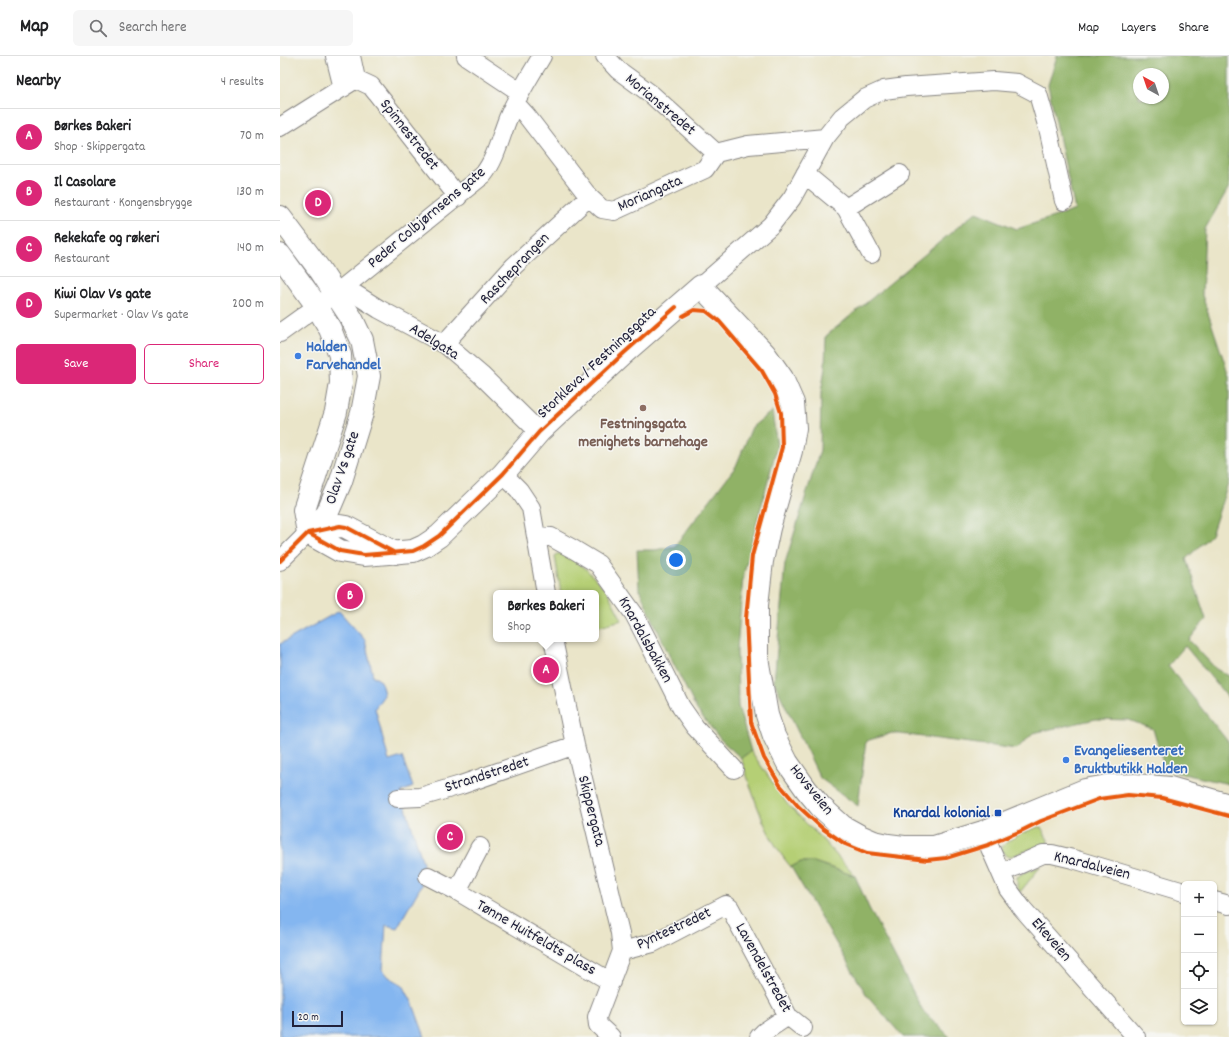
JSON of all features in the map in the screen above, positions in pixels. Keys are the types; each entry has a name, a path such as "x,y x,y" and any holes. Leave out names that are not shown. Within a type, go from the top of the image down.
{"street":[{"path":"335,56 350,83"},
{"path":"350,83 351,56"},
{"name":"Moriangata","path":"466,56 518,98 526,115 589,197 602,209 614,211 705,169 716,154"},
{"name":"Peder Colbjørnsens gate","path":"340,289 484,175 490,168 518,98 542,56"},
{"name":"Morianstredet","path":"605,56 618,70 651,94 716,154"},
{"name":"Storkleva / Festningsgata","path":"308,533 340,551 364,555 398,553 424,546 439,536 503,474 539,432 624,353 771,225 792,198 825,138 842,117 864,99 884,90 994,81 1016,83 1038,94 1049,132 1064,201"},
{"path":"280,127 350,83"},
{"name":"Spinnestredet","path":"350,83 370,86 458,197"},
{"path":"716,154 748,145 825,138"},
{"path":"805,174 846,208 858,227 871,254"},
{"path":"846,208 900,174"},
{"name":"Rascheprangen","path":"446,345 451,336 514,266 589,197"},
{"name":"Olav Vs gate","path":"280,217 340,289 362,340 369,376 362,413 340,481 327,514 308,533"},
{"name":"Olav Vs gate","path":"280,255 317,306 330,329 340,355 341,383 336,412 304,510 308,533"},
{"name":"Hovsveien","path":"701,286 765,354 782,378 793,403 795,428 791,451 769,528 762,561 757,605 757,658 767,715 774,736 798,778 821,807 842,826 874,842 888,846 934,847 982,832 1085,790 1107,786 1135,785 1170,788 1229,805"},
{"path":"280,333 340,289"},
{"name":"Adelgata","path":"340,289 446,345 481,375 539,432"},
{"path":"503,474 519,490 531,508 545,590"},
{"path":"280,561 308,533"},
{"name":"Knardalsbakken","path":"536,536 551,537 573,548 598,564 634,614 681,707 695,727 734,769"},
{"name":"Skippergata","path":"554,642 575,745 620,933 622,951 611,982"},
{"name":"Strandstredet","path":"398,798 420,797 461,785 575,745"},
{"name":"Ekeveien","path":"982,832 1008,889 1022,908 1136,1037"},
{"path":"457,891 480,847"},
{"name":"Knardalveien","path":"1001,873 1043,854 1052,854 1181,891"},
{"name":"Tønne Huitfeldts plass","path":"428,876 457,891 611,982 597,1017 598,1025 611,1037"},
{"path":"1217,902 1229,906"},
{"name":"Pyntestredet","path":"622,951 653,942 726,905"},
{"name":"Lavendelstredet","path":"726,905 730,908 788,1016 803,1028"},
{"path":"759,1037 788,1016"}],"green space":[{"path":"1057,56 1229,56 1229,187 1205,229 1202,295 1229,376 1229,481 1211,535 1186,559 1206,619 1189,640 1216,669 1229,676 1229,699 1185,646 1168,666 1229,743 1229,784 1165,770 1153,729 1129,720 1096,719 1033,733 1017,749 892,733 866,741 858,806 820,778 774,682 785,563 820,450 821,392 825,368 826,336 976,212 1017,229 1075,210 1048,85"},
{"path":"772,411 777,446 743,577 737,650 738,706 751,751 741,758 721,740 697,710 669,655 639,589 637,550 655,550 675,546 736,466 752,427"},
{"path":"564,553 585,568 607,591 622,620 599,626 599,590 561,590 555,556 557,554"},
{"path":"751,751 788,805 821,838 855,876 814,862 801,862 791,867 774,842 755,801 741,758"},
{"path":"1041,827 1048,840 1047,846 1031,849 1012,856 1007,856 1001,849 1013,838"},
{"path":"801,862 814,862 855,876 869,908 923,1011 950,1037 903,1037 866,994 791,867"},
{"path":"1041,866 1020,892 1017,887 1017,877"}],"water":[{"path":"339,611 365,640 373,676 381,681 384,695 375,708 389,761 402,757 413,787 401,792 423,863 421,886 397,928 386,925 383,970 389,977 403,985 413,1004 425,1037 280,1037 280,644"}],"cycle path":[{"path":"308,533 340,551 364,555 413,551 424,546 439,536 503,474 539,432 676,307"},
{"path":"683,316 694,310 706,311 719,321 762,371 775,394 781,413 782,447 752,556 746,618 751,722 764,758 780,785 798,806 822,828 845,844 867,853 927,860 946,858 988,845 1041,821 1099,799 1128,795 1162,798 1229,816"},
{"path":"280,561 308,533 340,526 346,527 395,553"}],"place":[{"name":"Kiwi Olav Vs gate","path":"318,203"},
{"name":"Halden Farvehandel","path":"298,356"},
{"name":"Festningsgata menighets barnehage","path":"643,408"},
{"name":"Il Casolare","path":"350,596"},
{"name":"Børkes Bakeri","path":"546,670"},
{"name":"Evangeliesenteret Bruktbutikk Halden","path":"1066,760"},
{"name":"Knardal kolonial","path":"998,813"},
{"name":"Rekekafe og røkeri","path":"450,837"}]}
